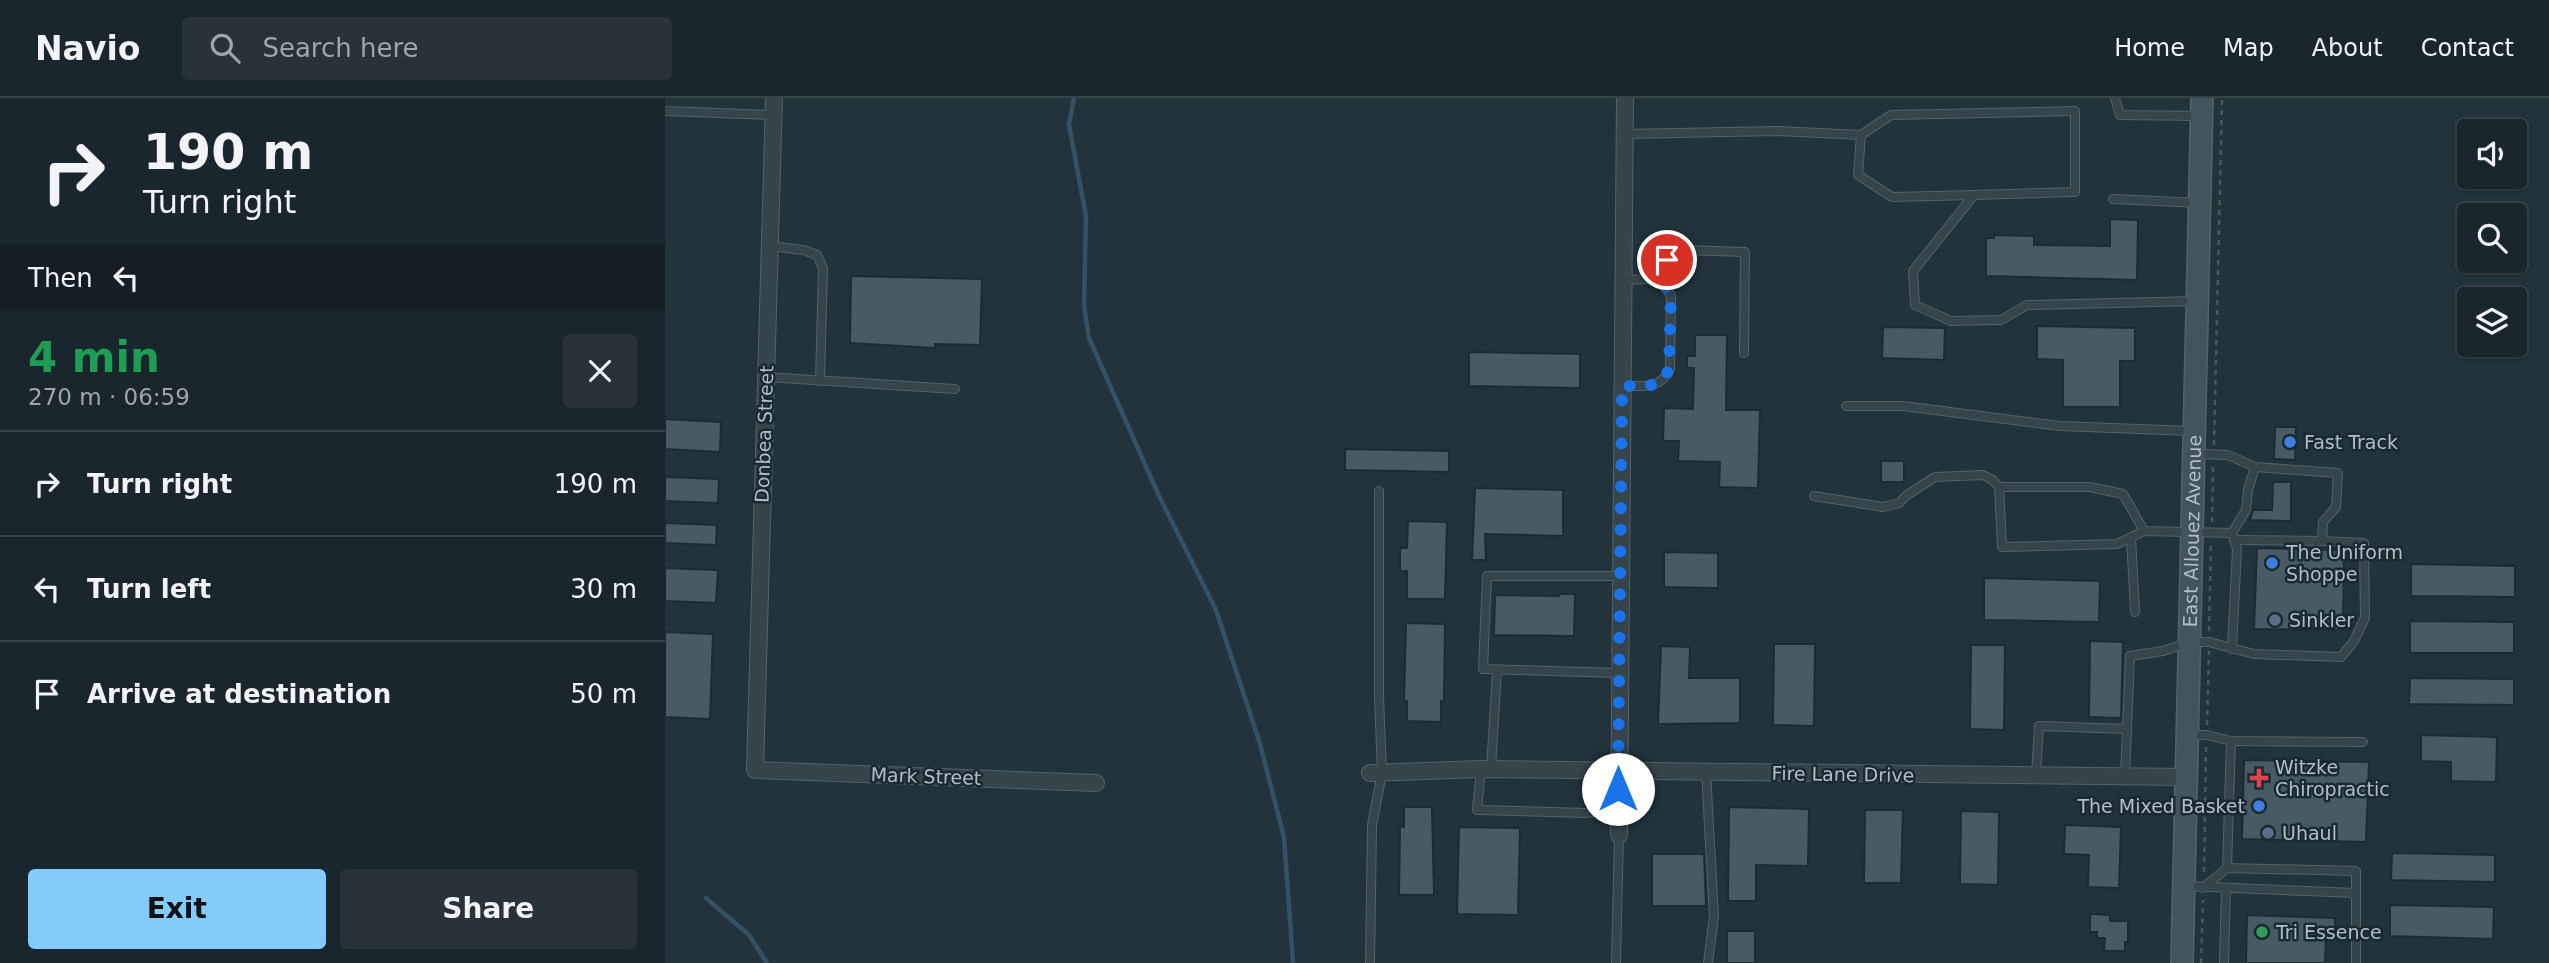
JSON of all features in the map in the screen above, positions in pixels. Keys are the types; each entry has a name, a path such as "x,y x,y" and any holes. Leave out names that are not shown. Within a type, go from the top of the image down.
{"street":[{"name":"Donbea Street","path":"755,770 774,98"},
{"path":"1619,835 1625,98"},
{"name":"East Allouez Avenue","path":"2182,963 2193,887 2186,777 2202,107"},
{"name":"Fire Lane Drive","path":"1376,773 1491,769 2186,777"},
{"name":"Mark Street","path":"755,770 1096,783"}],"lane":[{"path":"2115,98 2120,115 2202,107"},
{"path":"665,111 773,115"},
{"path":"1625,134 1777,131 1861,135 1891,115 2075,111 2075,192 1892,197 1858,175 1861,135"},
{"path":"1974,195 1913,271 1915,305 1951,321 2001,320 2027,305 2197,301"},
{"path":"2113,200 2200,203"},
{"path":"770,246 817,254 823,268 820,381"},
{"path":"1622,386 1658,385 1665,378 1669,369 1671,296 1666,288 1667,260 1684,250 1745,252 1744,354"},
{"path":"1623,280 1666,278"},
{"path":"766,377 955,389"},
{"path":"1846,406 1903,406 2060,426 2194,431"},
{"path":"2194,454 2228,455 2255,467 2338,473 2336,507 2323,523 2322,541"},
{"path":"2232,649 2237,574 2237,549 2233,537 2246,510 2248,490 2255,467"},
{"path":"1814,496 1883,507 1899,503 1935,477 1983,475 1999,486 2002,547 2117,544 2144,531 2192,531 2233,537 2364,543 2365,618 2354,641 2341,657 2254,654 2209,642 2189,642 2163,651 2130,656 2125,777"},
{"path":"1999,486 2090,487 2123,494 2144,531"},
{"path":"1370,963 1372,825 1378,696 1379,491"},
{"path":"2131,537 2135,612"},
{"path":"1619,673 1483,669 1487,576 1620,576"},
{"path":"1497,670 1491,769 1477,810 1586,813 1618,808"},
{"path":"2036,776 2039,726 2127,729"},
{"path":"2187,735 2207,735 2231,741 2363,741"},
{"path":"2227,868 2231,741"},
{"path":"1706,772 1714,916 1708,963"},
{"path":"1616,963 1619,835"},
{"path":"2193,887 2227,868 2356,871 2356,963"},
{"path":"2193,887 2356,893"},
{"path":"2224,963 2226,889"}],"building":[{"path":"2110,219 2138,220 2137,280 1986,276 1986,238 1994,238 1994,235 2034,236 2034,245 2110,246"},
{"path":"851,276 982,279 980,345 935,344 935,348 850,343"},
{"path":"2037,326 2135,328 2135,361 2120,361 2120,407 2063,407 2063,360 2037,359"},
{"path":"1883,327 1945,328 1944,360 1882,358"},
{"path":"1695,335 1727,335 1726,410 1760,410 1758,488 1719,487 1720,462 1678,461 1679,441 1663,441 1664,408 1693,409 1694,368 1687,368 1687,356 1695,356"},
{"path":"1469,352 1580,354 1580,388 1469,386"},
{"path":"665,419 721,422 720,452 665,449"},
{"path":"2275,427 2296,427 2295,460 2274,459"},
{"path":"1345,449 1449,451 1449,472 1345,470"},
{"path":"1881,461 1904,461 1904,482 1881,482"},
{"path":"665,477 719,479 718,503 665,501"},
{"path":"2273,482 2291,482 2291,521 2250,520 2253,510 2272,510"},
{"path":"1475,488 1563,490 1563,536 1485,534 1486,560 1472,560"},
{"path":"1408,521 1447,522 1445,599 1407,599 1407,571 1400,571 1400,548 1407,548"},
{"path":"665,523 717,525 716,545 665,543"},
{"path":"2257,548 2344,550 2343,630 2254,629"},
{"path":"1664,552 1718,553 1718,588 1664,587"},
{"path":"2411,564 2515,566 2515,597 2411,596"},
{"path":"665,568 718,570 716,603 665,601"},
{"path":"1984,578 2100,581 2099,622 1984,620"},
{"path":"1575,594 1574,636 1494,635 1495,595"},
{"path":"2410,621 2514,622 2514,653 2410,653"},
{"path":"1406,623 1445,624 1444,701 1441,701 1441,722 1407,721 1407,701 1404,701"},
{"path":"665,632 713,634 710,719 665,717"},
{"path":"2090,641 2123,642 2121,718 2089,717"},
{"path":"1774,644 1815,644 1814,726 1773,725"},
{"path":"1971,645 2005,645 2004,730 1970,729"},
{"path":"1661,646 1690,647 1689,678 1740,678 1740,723 1658,724"},
{"path":"2410,678 2514,679 2514,705 2409,704"},
{"path":"2421,735 2497,737 2496,782 2451,781 2451,762 2421,761"},
{"path":"2244,760 2369,762 2366,842 2242,839"},
{"path":"1404,807 1432,807 1434,895 1399,895 1400,826 1404,827"},
{"path":"1729,807 1809,809 1808,866 1756,865 1756,901 1728,901"},
{"path":"1865,810 1903,810 1901,883 1864,883"},
{"path":"1961,811 1999,812 1998,885 1960,884"},
{"path":"2065,825 2121,827 2119,888 2088,887 2089,855 2064,854"},
{"path":"1459,827 1520,828 1518,915 1457,914"},
{"path":"2392,853 2495,855 2495,882 2391,880"},
{"path":"1652,854 1704,854 1706,906 1652,906"},
{"path":"2390,905 2494,907 2493,939 2390,936"},
{"path":"2090,914 2110,915 2110,921 2128,921 2125,951 2104,951 2105,938 2097,938 2097,932 2090,932"},
{"path":"2247,915 2335,918 2335,938 2326,938 2325,963 2246,963"},
{"path":"1727,931 1755,931 1755,963 1727,963"}],"waterway":[{"path":"1074,98 1069,125 1086,216 1084,306 1089,338 1159,496 1216,610 1260,744 1284,837 1293,963"},
{"path":"706,898 749,935 767,963"}],"place":[{"name":"Fast Track","path":"2290,442"},
{"name":"The Uniform Shoppe","path":"2272,563"},
{"name":"Sinkler","path":"2275,620"},
{"name":"Witzke Chiropractic","path":"2259,778"},
{"name":"The Mixed Basket","path":"2259,806"},
{"name":"Uhaul","path":"2268,833"},
{"name":"Tri Essence","path":"2262,932"}],"route":[{"path":"1618,789 1622,386 1658,385 1669,369 1671,296 1666,288 1667,260"}]}
